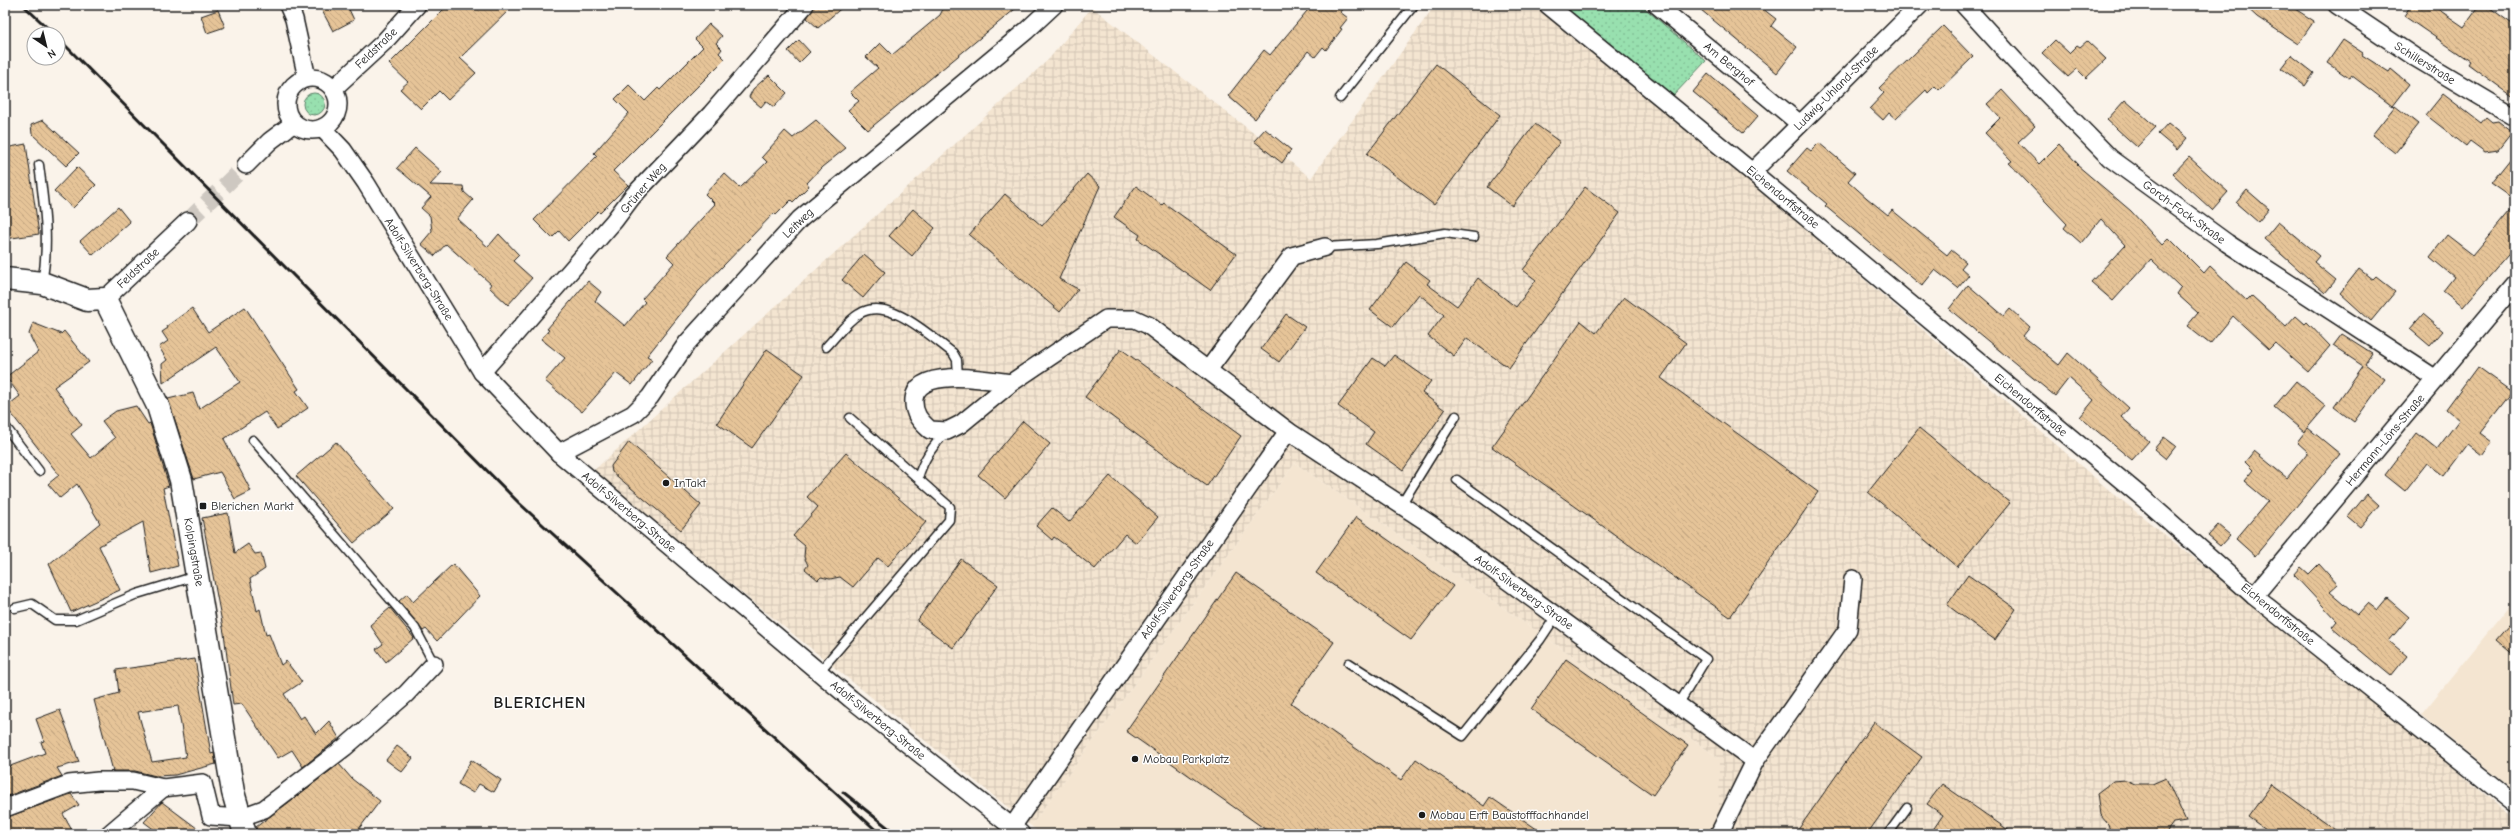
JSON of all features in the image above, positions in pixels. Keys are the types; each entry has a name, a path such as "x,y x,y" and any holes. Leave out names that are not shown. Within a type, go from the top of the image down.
{"street":[{"path":"288,5 294,19 307,78"},
{"name":"Feldstraße","path":"333,88 384,42 417,5"},
{"name":"Grüner Weg","path":"482,372 614,221 632,198 711,114 805,5"},
{"name":"Leitweg","path":"559,453 633,414 650,397 687,343 800,219 1026,31 1054,5"},
{"name":"Eichendorffstraße","path":"1548,5 1752,172 2143,498 2254,596 2515,804"},
{"name":"Am Berghof","path":"1657,5 1800,124"},
{"name":"Ludwig-Uhland-Straße","path":"1752,172 1920,5"},
{"name":"Gorch-Fock-Straße","path":"1964,5 2015,61 2110,158 2227,243 2436,379"},
{"name":"Schillerstraße","path":"2337,5 2416,58 2515,117"},
{"path":"307,78 319,79 333,88 338,101 338,110 330,123 322,128 311,130 294,123 287,112 288,94 297,83 307,78"},
{"path":"246,165 270,141 294,123"},
{"name":"Adolf-Silverberg-Straße","path":"322,128 344,150 366,183 482,372 559,453 819,672 1017,831 1288,431"},
{"name":"Feldstraße","path":"105,299 188,221"},
{"path":"1208,370 1292,256 1325,247"},
{"path":"5,279 42,283 87,300 105,299"},
{"name":"Hermann-Löns-Straße","path":"2254,596 2515,284"},
{"name":"Kolpingstraße","path":"105,299 158,406 181,480 233,792 242,826"},
{"name":"Adolf-Silverberg-Straße","path":"947,431 961,424 1011,383 1106,319 1135,319 1148,325 1288,431 1401,505 1755,761"},
{"path":"947,431 930,430 919,420 914,410 914,396 920,388 930,381 958,377 1011,383"},
{"path":"1719,834 1755,761 1848,629 1853,579"},
{"path":"5,808 69,784 98,781 133,781 163,788 202,783 211,816 242,826 344,748 406,694 434,664"},
{"path":"109,834 163,788"}],"lane":[{"path":"1340,98 1414,5"},
{"path":"38,165 45,210 46,261 42,283"},
{"path":"1325,247 1377,244 1445,233 1474,237"},
{"path":"826,347 859,314 877,308 894,311 954,353 957,360 958,377"},
{"path":"1401,505 1456,416"},
{"path":"819,672 950,520 950,506 850,418"},
{"path":"5,426 39,470"},
{"path":"918,478 929,451 947,431"},
{"path":"253,440 414,628 434,664"},
{"path":"1457,480 1706,659 1678,706"},
{"path":"15,608 32,604 55,620 76,620 137,594 198,575"},
{"path":"1349,663 1463,736 1540,640 1556,616"},
{"path":"1888,834 1907,808"}],"shaded area":[{"path":"1435,5 1545,5 2109,490 2409,730 2515,820 2515,834 1719,834 1719,758 1295,463 1031,826 592,472 1048,60 1092,7 1311,178"},
{"path":"1295,463 1719,758 1719,834 1041,834 1031,826"},
{"path":"2515,599 2515,791 2421,715"}],"green space":[{"path":"1562,5 1641,5 1706,61 1672,97"},
{"path":"314,93 322,96 325,104 322,112 314,115 306,112 303,104 306,96"}],"building":[{"path":"319,5 347,5 354,20 333,31"},
{"path":"448,5 514,5 460,58 476,73 448,100 439,91 421,109 400,89 408,82 389,64"},
{"path":"815,5 845,5 818,28 807,18"},
{"path":"945,5 1020,5 868,130 848,110 859,101 850,92 878,68 866,57 880,43 892,55 940,15"},
{"path":"1312,5 1345,5 1340,12 1348,18 1340,28 1342,29 1326,50 1323,47 1315,57 1308,51 1255,119 1228,96 1264,50 1270,55"},
{"path":"1695,5 1758,5 1776,19 1771,26 1797,47 1777,73"},
{"path":"2244,5 2289,5 2314,21 2298,44 2257,17"},
{"path":"2411,5 2432,5 2464,27 2480,5 2486,5 2515,26 2515,98 2468,64 2470,61 2404,16"},
{"path":"218,10 225,27 207,33 201,16"},
{"path":"709,24 722,36 716,43 722,49 719,53 725,59 613,171 628,185 600,213 598,211 568,241 559,231 552,238 534,220 597,156 594,153 629,113 615,99 629,85 645,101 658,88 660,90 703,47 695,39"},
{"path":"1943,26 1973,57 1939,90 1935,86 1928,93 1926,90 1896,119 1889,113 1883,120 1870,108 1884,93 1879,88"},
{"path":"799,40 810,52 799,63 788,51"},
{"path":"2055,40 2069,53 2077,45 2080,47 2087,41 2106,59 2086,78 2077,69 2068,77 2042,53"},
{"path":"2343,40 2363,53 2362,55 2389,72 2391,69 2409,84 2392,106 2351,75 2349,78 2327,63"},
{"path":"2291,55 2314,73 2305,86 2281,68"},
{"path":"1436,64 1500,115 1434,205 1367,154"},
{"path":"1708,74 1758,116 1743,133 1693,92"},
{"path":"769,75 787,93 774,107 766,101 761,107 749,97 753,89"},
{"path":"2002,90 2035,126 2018,142 2039,164 2059,144 2078,164 2077,165 2131,211 2162,245 2169,238 2204,273 2210,266 2247,301 2252,296 2286,327 2296,316 2305,324 2307,322 2330,346 2308,372 2275,343 2269,349 2233,316 2210,344 2187,326 2198,313 2177,294 2181,288 2151,259 2113,301 2091,282 2125,245 2101,219 2081,243 2064,228 2067,224 2009,163 2012,161 1985,133 2000,118 1987,104"},
{"path":"2443,94 2481,123 2486,117 2492,122 2498,121 2512,132 2498,150 2485,152 2470,141 2466,146 2426,115"},
{"path":"2125,100 2156,127 2137,147 2107,120"},
{"path":"2395,106 2418,124 2395,153 2372,135"},
{"path":"43,120 79,153 66,166 32,134 31,125"},
{"path":"816,120 846,148 822,167 807,183 809,186 793,202 791,200 776,215 774,213 698,292 647,356 652,359 632,385 616,373 582,412 545,381 565,358 541,339 549,330 547,329 588,281 601,292 595,301 625,326 645,302 642,299 674,263 667,256 715,204 705,194 724,173 740,188 767,162 762,157 785,131 793,138"},
{"path":"2168,123 2187,138 2177,150 2158,134"},
{"path":"1535,124 1560,142 1512,206 1487,187"},
{"path":"1265,129 1291,150 1282,163 1254,141"},
{"path":"1819,143 1855,173 1848,181 1888,215 1892,210 1947,255 1951,250 1966,262 1961,268 1969,275 1958,288 1935,270 1922,286 1825,206 1827,204 1787,171 1807,148 1811,151"},
{"path":"26,144 39,234 5,239 5,148"},
{"path":"415,148 442,172 430,185 463,186 464,192 473,200 457,219 488,247 499,234 519,255 513,261 532,278 508,305 489,287 491,284 446,244 435,256 421,244 432,231 430,216 421,208 431,197 397,168"},
{"path":"2515,153 2515,200 2491,183"},
{"path":"2189,157 2228,192 2212,210 2173,174"},
{"path":"77,167 96,185 73,208 54,191"},
{"path":"1087,174 1100,186 1059,279 1078,289 1060,312 969,235 1005,194 1042,226"},
{"path":"1136,186 1162,205 1164,203 1236,254 1210,290 1138,239 1140,235 1114,217"},
{"path":"1585,187 1620,213 1509,368 1467,338 1454,356 1428,336 1444,315 1419,294 1393,327 1370,310 1406,262 1430,280 1427,284 1457,306 1478,278 1516,307 1536,280 1523,270"},
{"path":"2247,190 2269,209 2258,222 2236,203"},
{"path":"2515,205 2515,247 2463,307 2443,291 2454,277 2430,257 2447,235 2473,255"},
{"path":"118,207 130,222 93,255 80,241"},
{"path":"913,209 935,228 912,256 889,236"},
{"path":"2278,222 2319,256 2314,262 2336,280 2325,293 2264,239"},
{"path":"864,254 885,272 863,298 842,280"},
{"path":"2359,269 2373,280 2376,277 2395,292 2371,321 2340,293"},
{"path":"1968,285 2004,316 2010,309 2030,327 2023,336 2059,365 2068,353 2129,408 2121,417 2149,441 2132,460 2080,417 2094,400 2069,378 2055,396 1949,309"},
{"path":"1624,297 1686,343 1661,378 1818,492 1730,617 1492,447 1581,321 1596,333"},
{"path":"245,307 299,389 296,391 308,408 277,429 265,412 224,439 251,491 235,499 220,472 194,479 168,399 193,393 199,409 240,382 216,347 163,383 162,364 167,360 159,347 168,341 162,332 168,328 167,326 192,308 208,332"},
{"path":"1286,314 1305,327 1279,362 1261,349"},
{"path":"2423,314 2443,331 2430,346 2410,329"},
{"path":"33,323 61,334 64,331 89,362 54,387 82,425 71,434 91,458 115,438 102,421 116,411 136,406 148,424 150,423 169,486 163,488 178,566 151,573 143,522 99,546 120,590 71,612 49,564 100,523 77,484 60,498 48,484 59,475 6,407 20,396 6,377 38,352 29,334"},
{"path":"2342,334 2372,353 2365,364 2385,379 2354,422 2334,407 2363,366 2333,346"},
{"path":"767,349 804,375 752,448 717,423"},
{"path":"1121,349 1241,436 1207,486 1085,397"},
{"path":"1394,355 1431,381 1422,393 1445,410 1403,470 1366,444 1374,432 1338,406 1373,358 1385,366"},
{"path":"2477,367 2512,392 2480,433 2492,442 2482,455 2468,444 2444,476 2427,463 2405,491 2385,475 2417,433 2437,449 2459,420 2446,409"},
{"path":"2296,381 2326,406 2304,432 2274,407"},
{"path":"1023,421 1050,444 1005,498 978,475"},
{"path":"1919,428 2010,503 1957,567 1868,492"},
{"path":"2308,428 2340,454 2255,556 2236,539 2268,501 2244,481 2253,470 2245,462 2254,451 2287,478 2308,452 2297,442"},
{"path":"2164,437 2176,446 2166,459 2154,449"},
{"path":"336,442 394,509 354,543 296,476"},
{"path":"629,442 701,505 681,530 612,472 611,466"},
{"path":"846,453 926,522 888,566 878,558 853,587 840,577 830,579 821,577 818,580 805,569 808,565 804,557 805,546 793,536 818,507 807,497"},
{"path":"1110,476 1158,517 1136,543 1125,534 1095,569 1054,537 1052,540 1036,526 1052,508 1069,522"},
{"path":"2367,494 2379,505 2360,527 2348,517"},
{"path":"228,513 235,553 248,544 255,554 261,553 265,569 250,579 257,611 260,609 266,635 269,634 281,665 286,661 302,682 284,694 300,719 304,716 316,734 329,721 339,738 303,767 292,750 278,758 242,704 233,705 224,633 202,518"},
{"path":"1356,517 1453,586 1411,640 1316,573"},
{"path":"2218,525 2230,535 2220,546 2208,536"},
{"path":"961,559 998,585 953,648 917,621"},
{"path":"453,564 480,596 437,641 426,629 423,631 399,601 407,594 413,602"},
{"path":"2319,564 2338,585 2330,592 2357,615 2368,603 2377,610 2387,598 2409,617 2389,641 2407,656 2391,676 2332,627 2337,621 2294,575 2301,567 2309,574"},
{"path":"1236,573 1334,642 1291,703 1401,780 1416,759 1484,806 1490,797 1544,834 1272,834 1126,731"},
{"path":"1968,575 2016,609 1995,640 1947,605"},
{"path":"390,608 414,638 386,662 376,649 383,644 370,625"},
{"path":"2515,618 2515,656 2496,640"},
{"path":"195,659 211,754 214,753 216,764 175,775 156,776 135,771 113,771 94,700 119,693 116,670","holes":["178,706 186,757 152,762 138,712"]},
{"path":"1566,659 1688,745 1653,795 1531,709"},
{"path":"60,710 79,762 57,768 62,776 5,797 5,768 45,753 41,742 44,741 36,719"},
{"path":"1874,722 1922,757 1867,834 1795,834"},
{"path":"397,746 413,758 402,772 386,760"},
{"path":"471,760 501,780 494,792 479,784 473,793 458,784"},
{"path":"339,764 352,779 380,801 355,834 257,834 256,827"},
{"path":"2166,778 2186,821 2173,823 2165,834 2111,834 2108,824 2100,815 2097,793 2113,781 2126,780 2135,784 2152,784"},
{"path":"1942,784 2014,834 1930,834 1943,815 1927,804"},
{"path":"2272,784 2341,834 2272,834 2248,817"},
{"path":"71,794 79,805 63,814 74,834 5,834 5,818"},
{"path":"162,802 205,834 160,834 144,822"}],"tunnel":[{"path":"188,221 246,165"}],"railway":[{"path":"23,5 45,26"},
{"path":"66,46 519,503 880,834"},
{"path":"843,792 896,834"}],"place":[{"name":"InTakt","path":"666,483"},
{"name":"Blerichen Markt","path":"203,506"},
{"name":"Mobau Parkplatz","path":"1135,759"},
{"name":"Mobau Erft Baustofffachhandel","path":"1422,815"}],"district":[{"name":"BLERICHEN","path":"540,703"}]}
